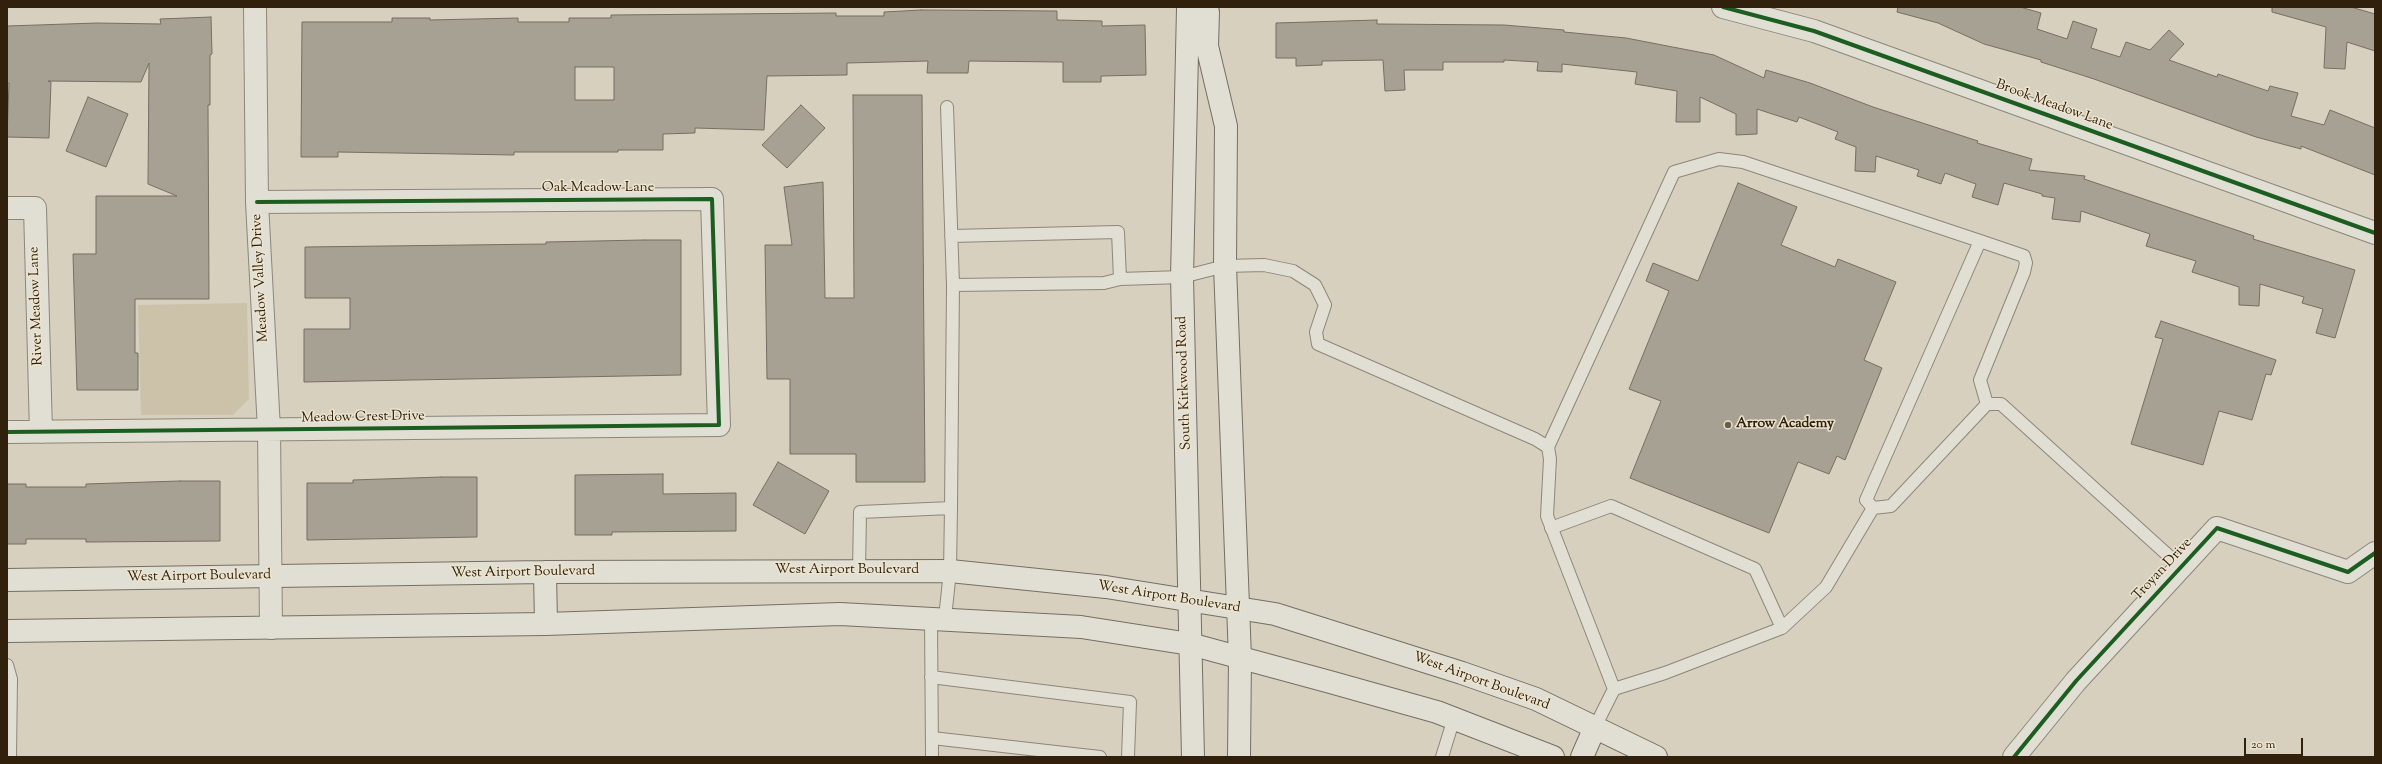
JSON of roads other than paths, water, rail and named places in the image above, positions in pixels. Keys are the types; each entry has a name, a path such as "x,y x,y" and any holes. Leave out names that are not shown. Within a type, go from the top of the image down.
{"main road":[{"name":"Meadow Valley Drive","path":"255,7 257,202 269,430 271,628"},
{"name":"Brook Meadow Lane","path":"1723,7 1814,31 2375,233"},
{"name":"South Kirkwood Road","path":"1202,9 1207,46 1226,126 1225,266 1240,658 1239,757"},
{"name":"South Kirkwood Road","path":"1193,757 1182,277 1202,9"},
{"name":"Oak Meadow Lane","path":"257,202 712,199 719,425"},
{"name":"River Meadow Lane","path":"7,208 35,208 41,432"},
{"name":"Meadow Crest Drive","path":"7,432 719,425"},
{"name":"Troyan Drive","path":"2014,757 2076,681 2218,528 2348,572 2375,553"},
{"name":"West Airport Boulevard","path":"7,580 545,572 950,571 1106,588 1238,610 1275,614 1462,673 1536,700 1656,757"},
{"path":"545,572 546,624"},
{"path":"7,631 546,624 840,614 938,618 1081,627 1190,644 1338,684 1454,718 1553,757"},
{"path":"1582,757 1595,728"}],"lane":[{"path":"932,757 931,677 938,618 950,571 953,285 946,107"},
{"path":"1614,689 1547,516 1550,459 1548,448 1674,172 1719,159 1743,162 2024,256 2026,262 2024,272 1980,380 1987,404"},
{"path":"951,236 1118,232 1120,279"},
{"path":"1873,508 1866,500 1980,241"},
{"path":"953,285 1104,283 1120,279 1182,277 1225,266 1264,265 1293,271 1315,285 1325,305 1316,332 1318,344 1535,439 1548,448"},
{"path":"1873,508 1891,506 1987,404 2001,404 2181,567"},
{"path":"1551,528 1611,506 1755,569 1782,628"},
{"path":"859,571 860,512 951,508"},
{"path":"1595,728 1614,689 1666,673 1782,628 1826,587 1873,508"},
{"path":"7,665 9,679 10,757"},
{"path":"931,677 1130,702 1128,757"},
{"path":"1442,757 1454,718"},
{"path":"932,738 1100,757"}],"place":[{"name":"Arrow Academy","path":"1728,425"}]}
